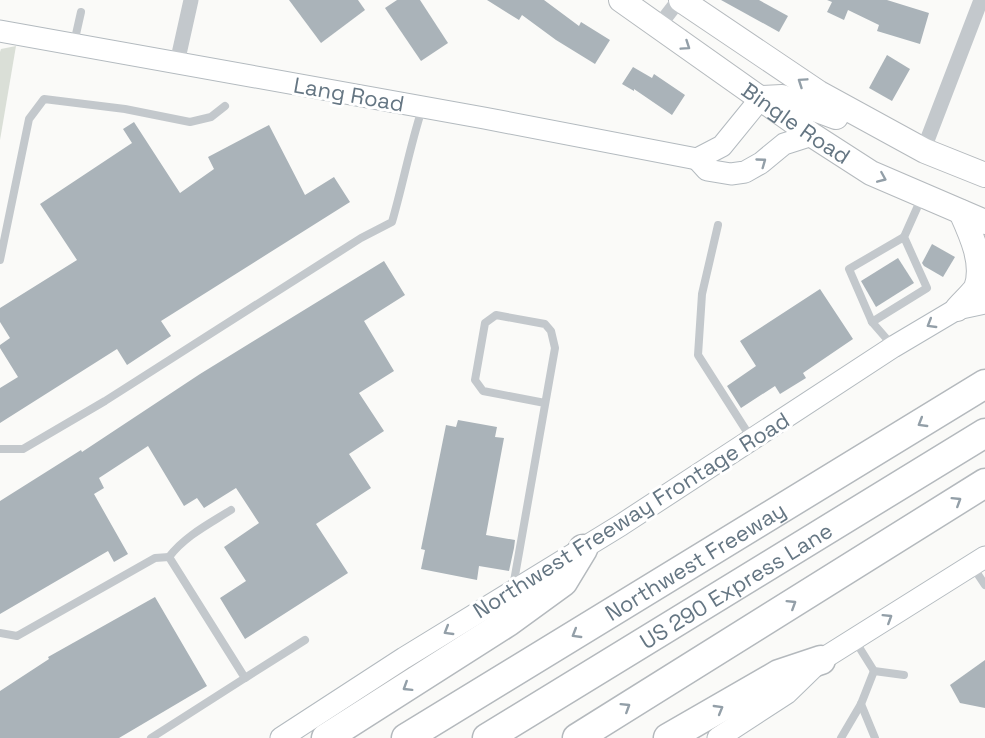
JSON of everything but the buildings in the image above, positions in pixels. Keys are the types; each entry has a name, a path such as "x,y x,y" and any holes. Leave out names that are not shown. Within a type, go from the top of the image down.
{"highway":[{"name":"Northwest Freeway","path":"406,738 978,388"},
{"name":"US 290 Express Lane","path":"487,738 985,433"},
{"path":"577,738 985,483"},
{"path":"326,738 508,622 563,582 583,549"},
{"path":"668,738 779,674 821,660"}],"main road":[{"name":"Bingle Road","path":"621,0 812,135 871,173 985,222"},
{"name":"Bingle Road","path":"680,0 819,93 917,147 985,175"},
{"name":"Lang Road","path":"0,32 697,159 707,170 731,174 745,172 761,163 784,144 812,135"},
{"path":"697,159 722,146 761,98 789,99 917,147"},
{"path":"957,309 977,287 980,268 980,256 961,212"},
{"name":"Northwest Freeway Frontage Road","path":"281,738 404,658 583,549 893,347 957,309 985,303"},
{"path":"718,738 787,693 821,660 978,561"}],"street":[{"path":"177,63 191,0"},
{"path":"658,27 680,0"},
{"path":"917,147 930,133 981,0"}],"lane":[{"path":"74,45 81,12"},
{"path":"0,260 29,119 44,99 125,109 190,122 211,117 225,106"},
{"path":"0,449 22,449 54,431 361,238 392,222 422,108"},
{"path":"893,347 872,322 849,269 904,237 922,195"},
{"path":"717,225 702,294 698,356 752,439"},
{"path":"872,322 927,288 904,237"},
{"path":"513,592 555,348 551,331 545,324 496,315 485,323 475,380 483,391 545,403"},
{"path":"0,633 18,636 155,558 169,557 187,538 231,510"},
{"path":"169,557 245,678"},
{"path":"978,561 985,585"},
{"path":"854,639 874,671"},
{"path":"151,738 305,640"},
{"path":"874,671 904,675"},
{"path":"841,738 861,704 874,671"},
{"path":"861,704 875,738"}],"shaded area":[{"path":"16,46 0,140 0,52 1,49"}]}
